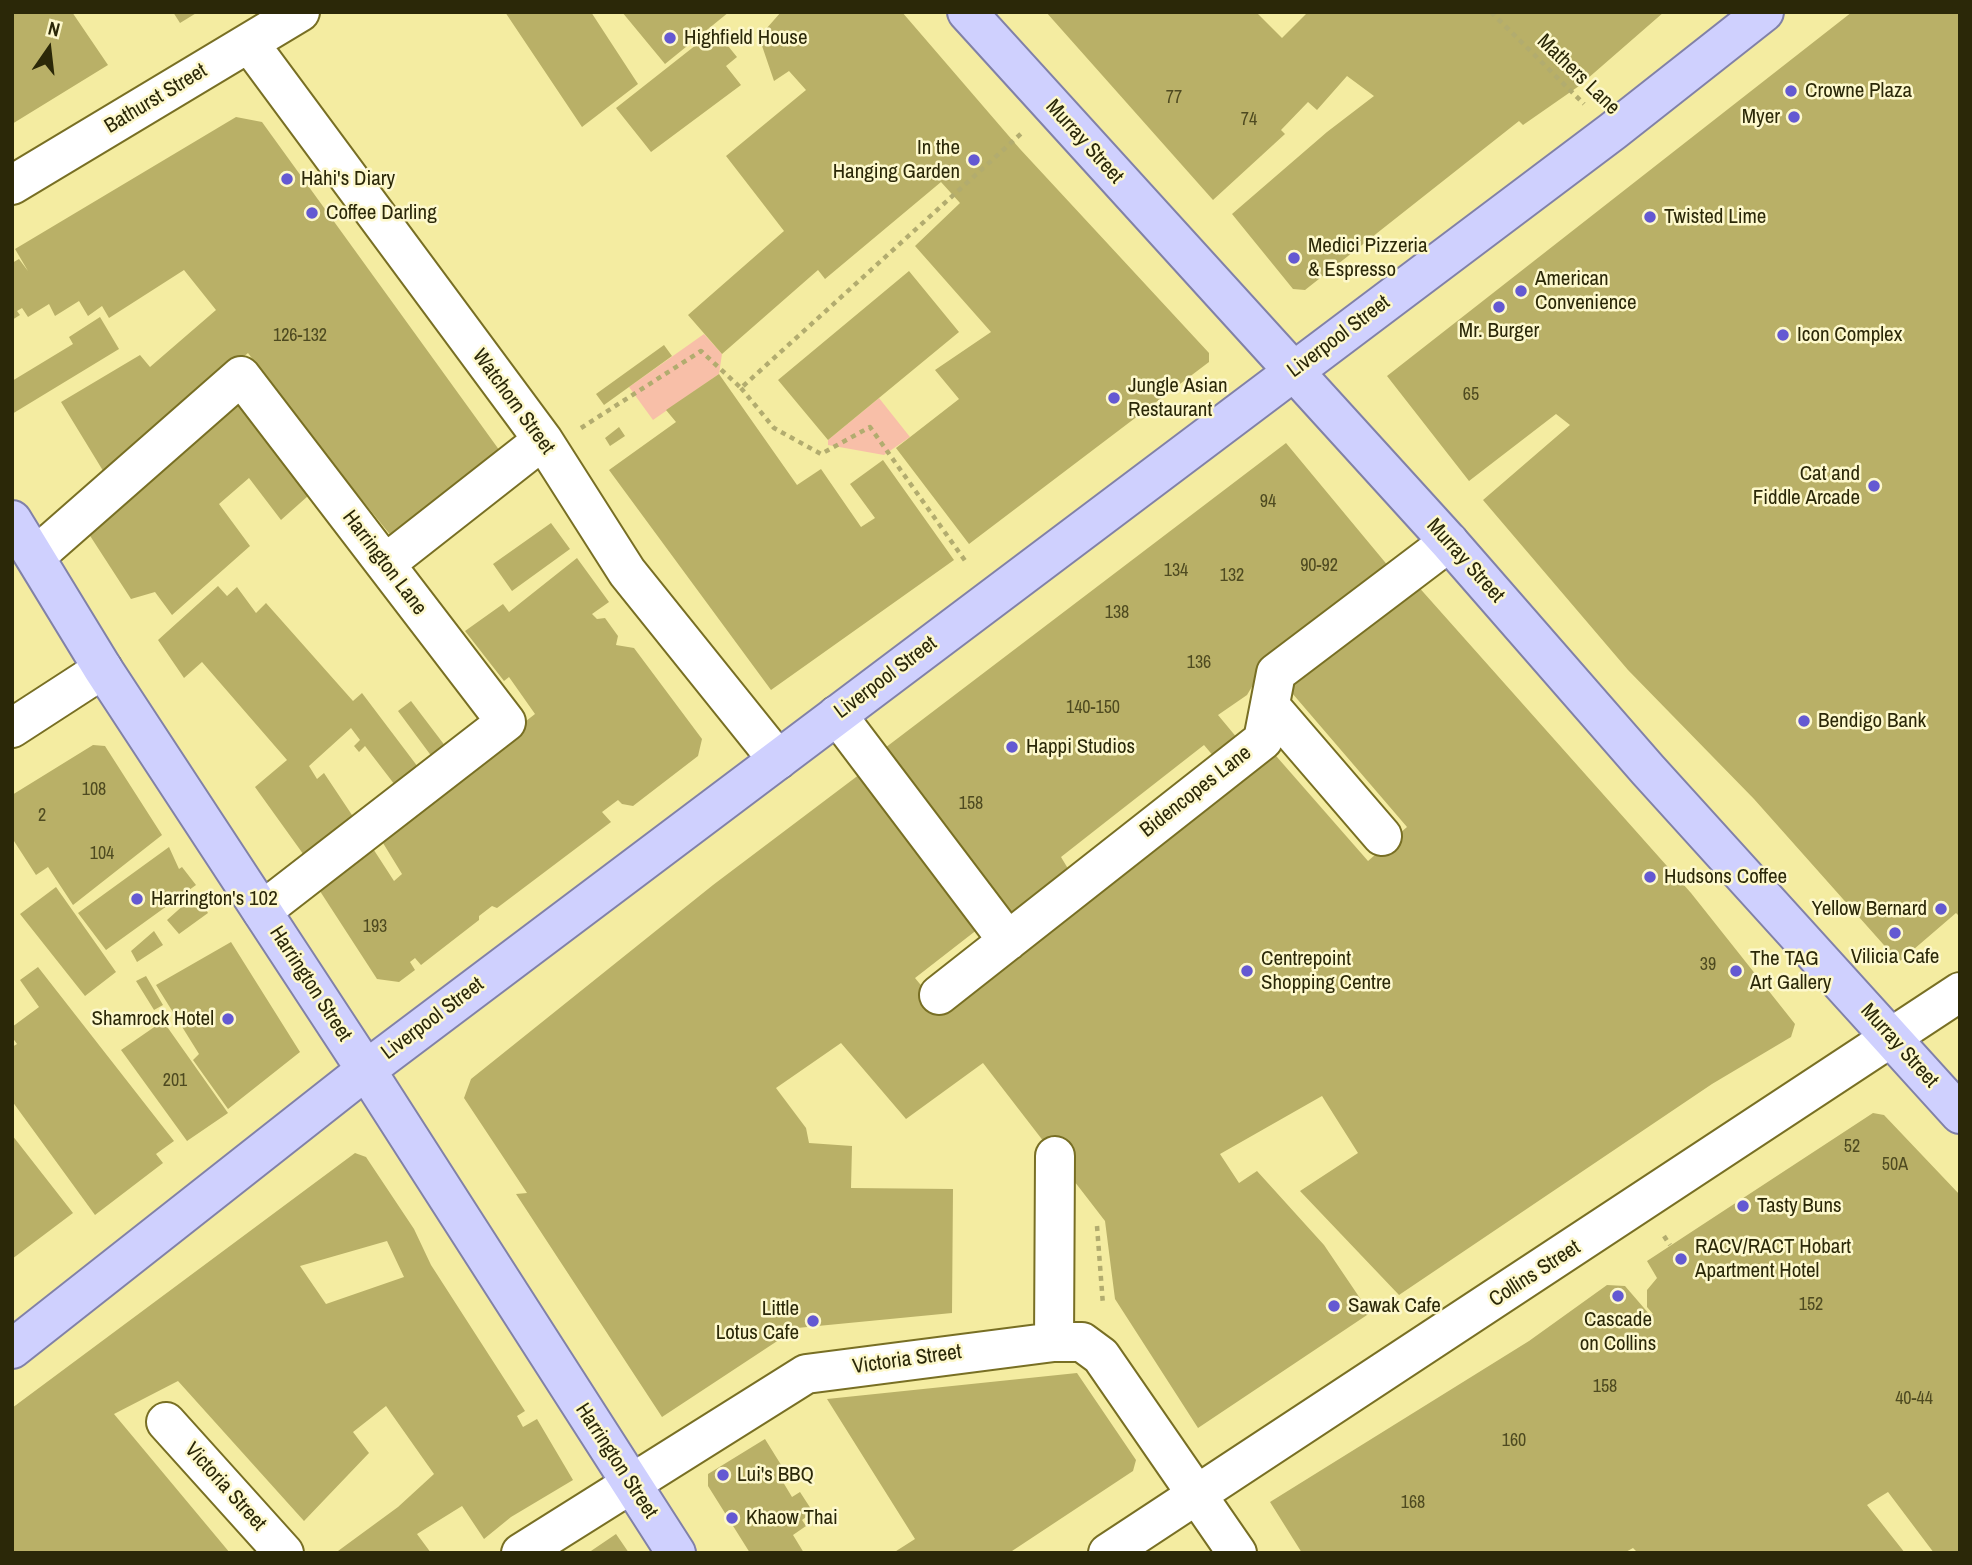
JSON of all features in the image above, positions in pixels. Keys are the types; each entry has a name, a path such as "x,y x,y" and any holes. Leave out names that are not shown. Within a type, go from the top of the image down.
{"main road":[{"name":"Murray Street","path":"967,12 1449,542 1648,770 1960,1114"},
{"name":"Liverpool Street","path":"12,1349 366,1070 1613,131 1764,12"},
{"name":"Harrington Street","path":"12,520 103,669 366,1070 676,1553"}],"street":[{"name":"Bathurst Street","path":"12,186 300,12"},
{"name":"Watchorn Street","path":"249,43 543,440 626,572 778,760"},
{"name":"Harrington Lane","path":"36,556 241,376 506,722 262,911"},
{"path":"385,564 543,440"},
{"name":"Bidencopes Lane","path":"939,995 1263,740 1276,673 1449,542"},
{"path":"12,728 103,669"},
{"path":"1270,706 1382,835"},
{"path":"837,715 1008,941"},
{"name":"Collins Street","path":"1108,1553 1960,992"},
{"path":"1054,1342 1055,1156"},
{"name":"Victoria Street","path":"521,1553 628,1482 806,1374 1054,1342 1082,1342 1101,1356 1237,1553"},
{"name":"Victoria Street","path":"166,1422 284,1553"}],"path":[{"name":"Mathers Lane","path":"1491,12 1613,131"},
{"path":"741,388 1051,106"},
{"path":"579,429 701,351 741,388 774,428 821,454 870,427 966,562"},
{"path":"1097,1222 1103,1305"},
{"path":"1664,1236 1670,1245"}],"shaded area":[{"path":"704,334 722,354 719,374 653,420 629,387"},
{"path":"879,398 910,437 884,455 828,445 828,440"}],"building":[{"path":"12,12 72,12 108,65 12,124"},
{"path":"173,12 198,12 180,23"},
{"path":"505,12 591,12 638,84 582,127"},
{"name":"Highfield House","path":"622,12 729,12 665,64"},
{"path":"781,12 902,12 1020,149 1209,353 1209,362 969,544 896,448 959,399 935,370 991,332 915,246 960,203 941,182 825,279 818,270 722,354 688,315 784,231 726,156 806,90 789,71 774,81 759,37"},
{"path":"1046,12 1256,12 1282,38 1308,12 1664,12 1579,86 1523,125 1519,121 1305,290 1293,289 1232,214 1327,132 1374,96 1347,76 1317,110 1308,102 1281,130 1285,134 1213,200"},
{"path":"1852,12 1960,12 1960,917 1956,913 1899,962 1754,799 1628,670 1483,500 1570,425 1556,414 1469,481 1387,376"},
{"path":"715,30 737,57 726,66 741,85 651,152 616,108"},
{"path":"236,117 262,122 505,458 396,542 287,407 248,353 105,474 61,402 140,355 150,367 216,310 184,270 109,318 102,306 88,316 79,301 55,316 49,304 28,317 22,308 17,311 20,315 12,320 12,263 19,259 28,271 15,249"},
{"path":"909,271 959,332 828,440 778,380"},
{"path":"100,317 119,349 12,414 12,381 73,344 69,337"},
{"path":"664,345 672,356 604,405 596,394"},
{"path":"719,374 797,485 821,469 861,527 875,518 850,484 883,460 954,560 771,690 609,470 676,422 666,410"},
{"path":"232,397 317,488 281,520 249,478 219,504 250,546 172,615 155,592 131,599 85,528"},
{"path":"619,427 625,436 610,446 605,438"},
{"path":"1286,443 1389,567 1266,663 1247,695 1218,715 1238,739 1215,758 1204,745 1061,857 1070,872 1013,918 881,751"},
{"path":"551,523 570,549 512,591 493,564"},
{"path":"577,558 609,602 592,614 597,619 605,618 618,636 616,645 634,648 702,739 698,756 633,806 622,804 618,800 602,812 611,822 497,908 492,906 479,916 479,920 421,965 415,958 410,962 415,970 399,982 377,979 316,885 370,844 394,881 402,874 383,843 403,827 398,821 535,714 509,677 504,681 465,631 503,604 509,612"},
{"path":"1416,584 1691,893 1795,1024 1791,1037 1712,1084 1399,1295 1300,1191 1358,1153 1322,1096 1220,1154 1239,1183 1257,1171 1324,1245 1370,1313 1198,1428 1115,1299 1105,1221 983,1063 906,1119 841,1043 776,1088 806,1128 809,1143 852,1146 851,1188 953,1189 952,1313 797,1328 662,1417 516,1194 527,1193 464,1098 471,1079 713,885 868,768 987,922 915,978 939,1007 1270,749 1368,861 1407,827 1286,686"},
{"path":"218,586 227,596 237,587 256,613 266,603 353,701 362,693 421,771 398,789 365,746 359,752 354,746 360,740 351,728 309,766 317,779 324,773 356,821 306,858 255,787 287,760 202,662 184,678 158,640"},
{"path":"411,701 449,751 435,761 398,711"},
{"path":"93,745 105,746 162,835 73,905 48,867 36,875 12,838 12,795"},
{"name":"Harrington's 102","path":"169,847 179,869 182,867 196,885 106,950 78,913"},
{"path":"56,887 116,972 85,996 20,914"},
{"path":"196,894 208,913 179,934 167,920"},
{"path":"154,931 163,945 137,962 131,951"},
{"name":"Shamrock Hotel","path":"231,942 300,1052 228,1109 193,1060 199,1054 156,985"},
{"path":"38,967 174,1141 156,1154 163,1163 95,1215 12,1101 12,1047 17,1044 12,1037 12,1027 39,1007 20,980"},
{"path":"146,976 163,1005 154,1010 136,981"},
{"path":"163,1021 228,1113 187,1141 121,1050"},
{"path":"1873,1113 1884,1115 1960,1195 1960,1553 1934,1553 1888,1492 1867,1505 1905,1553 1638,1553 1633,1548 1624,1553 1302,1553 1270,1502 1529,1341 1607,1285 1625,1286 1650,1315 1653,1314 1647,1307 1647,1290 1657,1278 1647,1261"},
{"path":"12,1135 73,1213 12,1259"},
{"path":"355,1153 366,1157 414,1229 431,1265 525,1411 517,1416 523,1427 537,1419 573,1480 511,1517 484,1539 462,1506 417,1534 431,1553 339,1553 338,1551 398,1507 434,1474 386,1406 353,1432 369,1453 304,1521 178,1381 114,1414 230,1553 12,1553 12,1408","holes":["387,1241 404,1277 326,1304 300,1266"]},
{"path":"1077,1373 1136,1460 1133,1471 1009,1553 893,1553 915,1539 827,1399"},
{"path":"765,1439 783,1468 777,1472 792,1497 800,1492 813,1512 802,1520 806,1526 793,1535 804,1553 750,1553 708,1486 708,1474"},
{"path":"616,1534 629,1553 588,1553"}],"place":[{"name":"Highfield House","path":"670,38"},
{"name":"Crowne Plaza","path":"1791,91"},
{"name":"Myer","path":"1794,117"},
{"name":"In the Hanging Garden","path":"974,160"},
{"name":"Hahi's Diary","path":"287,179"},
{"name":"Coffee Darling","path":"312,213"},
{"name":"Twisted Lime","path":"1650,217"},
{"name":"Medici Pizzeria & Espresso","path":"1294,258"},
{"name":"American Convenience","path":"1521,291"},
{"name":"Mr. Burger","path":"1499,307"},
{"name":"Icon Complex","path":"1783,335"},
{"name":"Jungle Asian Restaurant","path":"1114,398"},
{"name":"Cat and Fiddle Arcade","path":"1874,486"},
{"name":"Bendigo Bank","path":"1804,721"},
{"name":"Happi Studios","path":"1012,747"},
{"name":"Hudsons Coffee","path":"1650,877"},
{"name":"Harrington's 102","path":"137,899"},
{"name":"Yellow Bernard","path":"1941,909"},
{"name":"Vilicia Cafe","path":"1895,933"},
{"name":"Centrepoint Shopping Centre","path":"1247,971"},
{"name":"The TAG Art Gallery","path":"1736,971"},
{"name":"Shamrock Hotel","path":"228,1019"},
{"name":"Tasty Buns","path":"1743,1206"},
{"name":"RACV/RACT Hobart Apartment Hotel","path":"1681,1259"},
{"name":"Cascade on Collins","path":"1618,1296"},
{"name":"Sawak Cafe","path":"1334,1306"},
{"name":"Little Lotus Cafe","path":"813,1321"},
{"name":"Lui's BBQ","path":"723,1475"},
{"name":"Khaow Thai","path":"732,1518"}]}
